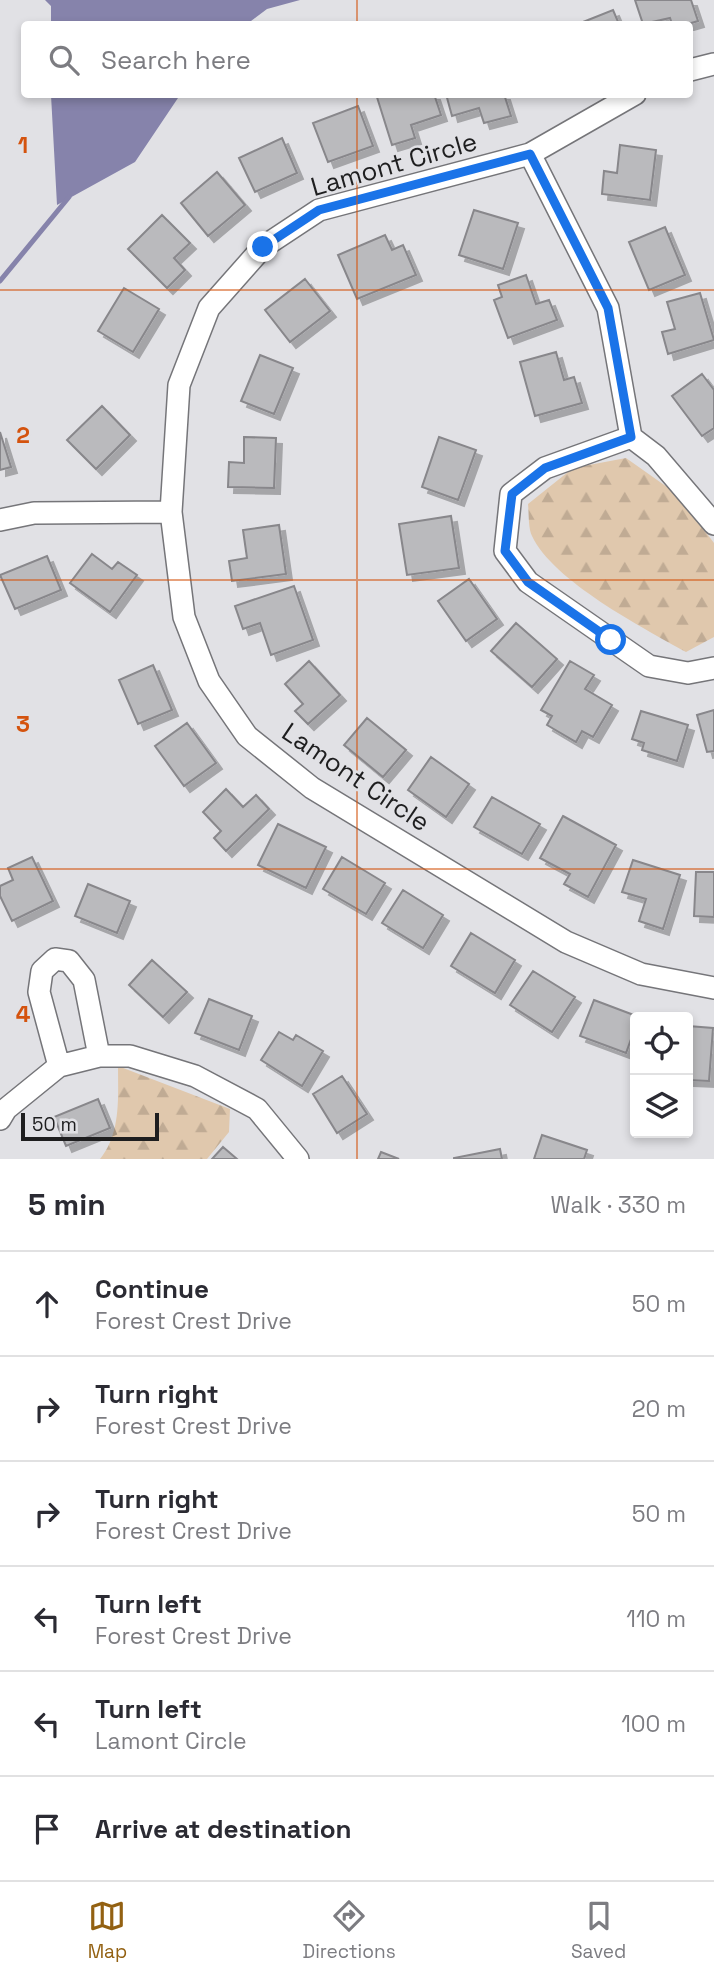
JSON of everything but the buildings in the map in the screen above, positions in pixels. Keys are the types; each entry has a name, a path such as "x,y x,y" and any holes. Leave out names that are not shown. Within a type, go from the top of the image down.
{"street":[{"path":"693,69 714,64"},
{"name":"Lamont Circle","path":"628,98 530,154 319,210 263,247 209,309 179,384 171,512 184,617 209,681 247,736 312,788 566,942 641,974 714,988"},
{"path":"530,154 608,308 631,437 656,456 714,524"},
{"path":"631,437 545,468 512,494 505,551 528,582 649,666 688,673 714,668"},
{"path":"0,520 34,513 171,512"},
{"path":"59,1066 39,992 42,971 55,959 69,961 83,980 99,1056"},
{"path":"0,1119 6,1109 59,1066 99,1056 130,1056 195,1076 257,1109 299,1159"}],"green space":[{"path":"626,458 677,494 714,543 714,637 686,652 624,617 579,586 543,553 531,533 528,504 573,468"},
{"path":"118,1066 230,1109 229,1132 207,1159 100,1159 115,1127"}],"shaded area":[{"path":"45,0 300,0 267,9 251,21 51,21 51,6"},
{"path":"51,98 178,98 135,162 57,205"}],"waterway":[{"path":"0,281 69,197"}],"route":[{"path":"263,247 319,210 530,154 608,308 631,437 545,468 512,494 505,551 528,582 611,640"}]}
